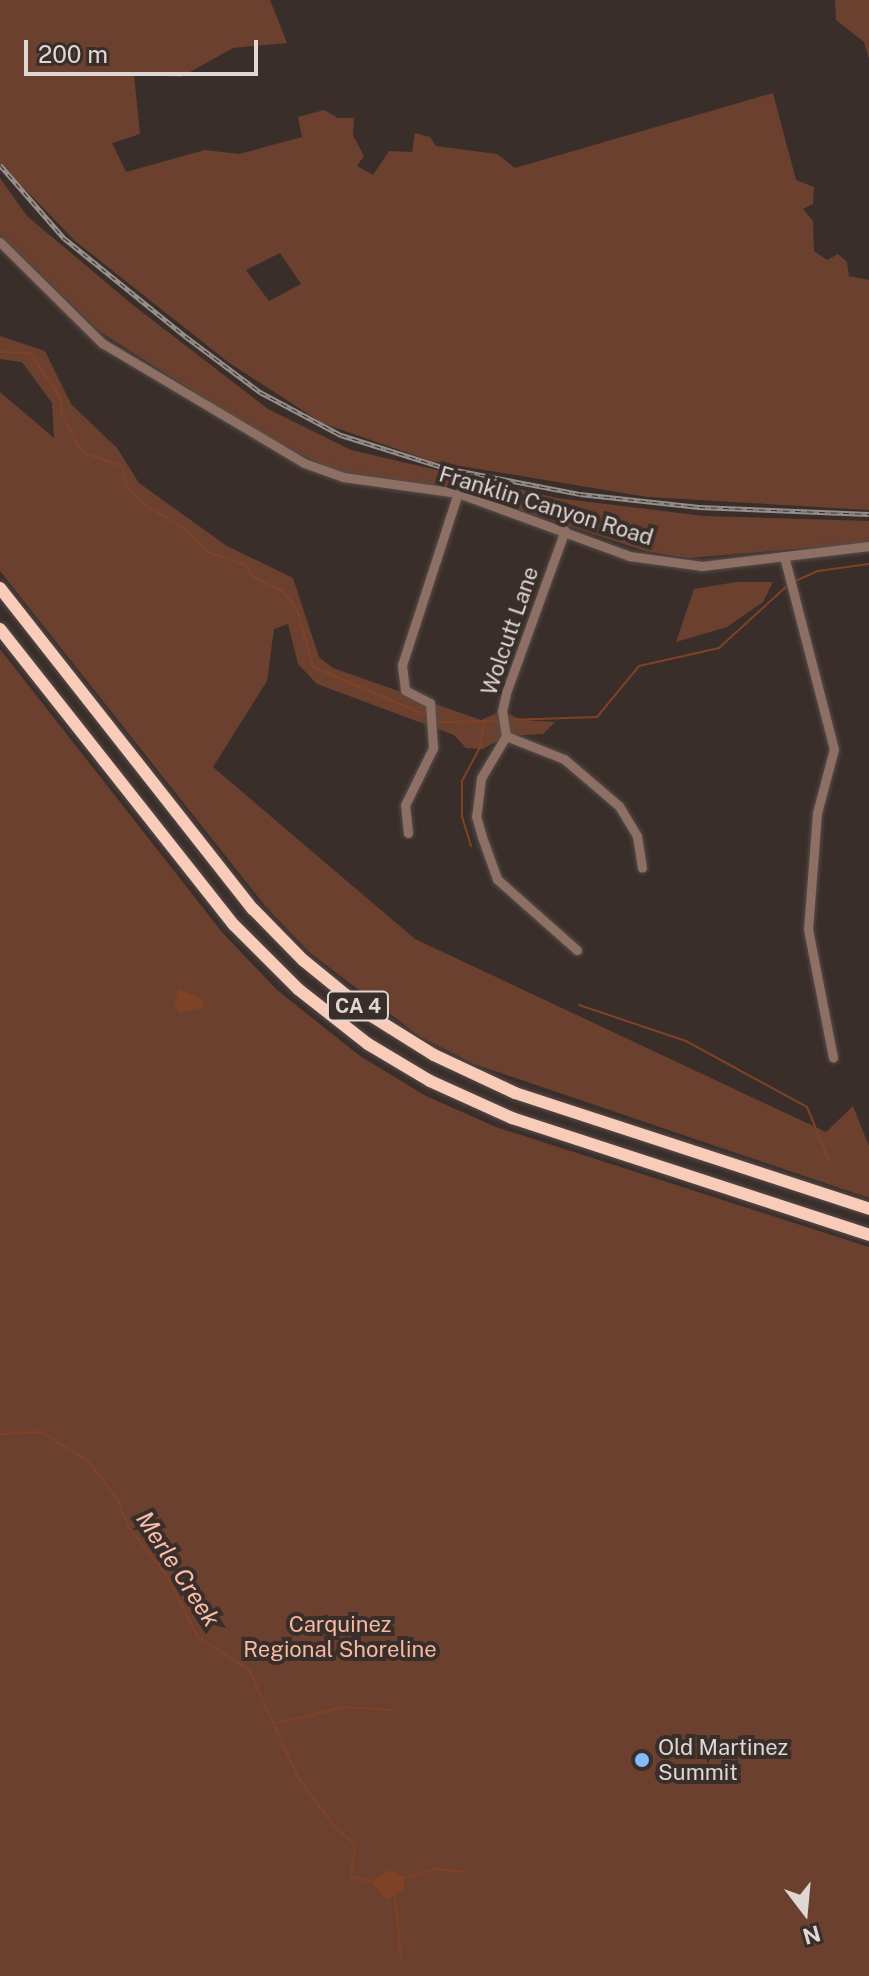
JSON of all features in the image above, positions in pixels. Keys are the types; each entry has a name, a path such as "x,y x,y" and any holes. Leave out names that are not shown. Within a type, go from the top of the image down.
{"highway":[{"name":"CA 4","path":"0,588 253,909 303,960 365,1012 434,1055 515,1093 869,1209"},
{"name":"CA 4","path":"0,629 234,925 291,983 361,1039 438,1085 512,1118 869,1235"}],"street":[{"name":"Franklin Canyon Road","path":"0,242 102,343 304,463 343,477 458,493 629,556 702,566 869,546"},
{"path":"408,833 405,805 425,772 433,748 430,703 405,690 402,665 458,493"},
{"name":"Wolcutt Lane","path":"506,736 502,711 565,530"},
{"path":"784,556 834,749 817,813 808,929 833,1058"},
{"path":"577,950 497,879 482,837 476,816 481,778 506,736 564,759 619,806 637,836 642,868"}],"green space":[{"path":"0,0 270,0 287,43 233,48 181,77 134,74 140,134 112,143 126,172 205,150 239,154 302,137 298,117 324,110 338,118 354,118 353,135 364,156 357,166 373,175 389,151 412,152 415,133 430,137 436,146 497,154 515,168 773,93 796,180 814,187 813,204 803,209 813,221 814,251 827,260 838,254 847,262 849,276 869,280 869,510 647,497 431,461 322,423 228,362 75,241 21,185 17,188 13,184 0,165","holes":["280,253 301,284 269,301 246,270"]},
{"path":"835,0 869,0 869,59 864,42 836,20"},
{"path":"0,178 27,216 133,305 268,409 351,450 557,498 704,516 869,521 869,543 688,558 645,551 454,488 335,471 265,437 99,331 0,235"},
{"path":"0,336 45,351 71,404 117,448 139,483 227,546 293,578 319,657 333,668 481,720 502,711 522,720 555,722 543,734 506,736 483,749 466,748 454,735 317,684 298,664 288,624 274,629 267,681 213,767 415,939 826,1132 853,1106 869,1146 869,1198 474,1064 419,1036 309,952 265,906 0,571 0,392 54,438 52,403 22,362 0,359"},
{"path":"736,582 773,582 763,602 727,627 676,642 694,589"},
{"name":"Carquinez Regional Shoreline","path":"0,649 222,932 276,989 360,1056 426,1096 496,1127 869,1247 869,1976 0,1976"}],"shaded area":[{"path":"179,989 203,1000 204,1007 180,1013 174,1006"},
{"path":"390,1870 404,1877 404,1889 387,1900 371,1882"}],"waterway":[{"path":"0,352 30,353 60,397 62,414 78,445 86,454 122,466 127,487 149,508 184,528 207,552 244,564 255,578 284,592 297,610 313,667 428,716"},
{"path":"793,582 818,571 869,564"},
{"path":"508,720 597,717 639,666 719,648 788,585"},
{"path":"436,722 501,721"},
{"path":"471,846 462,817 462,781 480,747 484,723"},
{"path":"579,1005 686,1041 807,1107 830,1163"},
{"name":"Merle Creek","path":"0,1434 41,1432 88,1461 118,1500 130,1529 167,1576 197,1636 249,1670 298,1777 335,1828 355,1844 351,1876 372,1882"},
{"path":"277,1723 345,1707 393,1710"},
{"path":"403,1878 437,1869 468,1872"},
{"name":"Merle Creek","path":"395,1898 401,1957"}],"railway":[{"path":"0,165 64,238 185,336 260,392 341,435 445,468 580,494 699,507 869,514"}],"place":[{"name":"Old Martinez Summit","path":"642,1760"}]}
